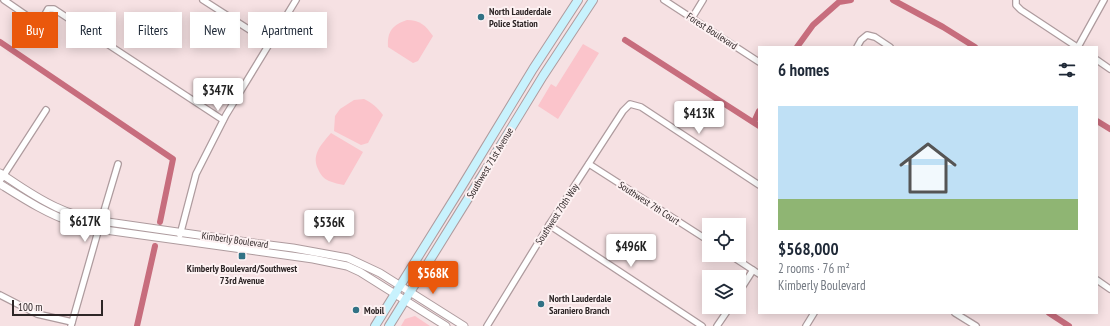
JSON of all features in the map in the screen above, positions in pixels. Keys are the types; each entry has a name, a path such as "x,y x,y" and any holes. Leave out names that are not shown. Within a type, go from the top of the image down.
{"main road":[{"name":"Southwest 71st Avenue","path":"374,326 459,191 533,69 578,0"},
{"name":"Southwest 71st Avenue","path":"389,326 470,197 543,76 593,0"}],"street":[{"path":"4,0 36,22 44,16 48,9 54,10 223,120"},
{"path":"203,0 248,29"},
{"path":"289,12 296,0"},
{"name":"Forest Boulevard","path":"664,0 758,61"},
{"path":"692,18 703,0"},
{"path":"1079,46 1104,0"},
{"path":"1016,3 1021,10 1076,46"},
{"path":"857,46 867,35 875,37 888,46"},
{"path":"179,241 180,232 196,174 223,120 267,48"},
{"path":"1098,61 1110,69"},
{"name":"Southwest 70th Way","path":"487,326 623,111 630,104 640,106 758,184"},
{"path":"1,178 46,110"},
{"path":"0,295 37,314 72,324 98,229 118,164"},
{"name":"Southwest 7th Court","path":"589,164 702,237"},
{"name":"Kimberly Boulevard","path":"1,178 57,208 101,221 300,249 348,258 380,273 464,326"},
{"name":"Kimberly Boulevard","path":"1,178 26,200 50,214 75,224 98,229 179,241 313,259 347,266 360,272 446,326"},
{"path":"549,226 702,326"},
{"path":"741,262 758,273"},
{"path":"746,281 753,270"},
{"path":"1098,281 1110,289"},
{"path":"717,326 725,314"},
{"path":"806,326 813,314"},
{"path":"957,314 976,326"}],"shaded area":[{"path":"407,20 419,22 433,36 418,61 413,63 388,47 388,37 394,27"},
{"path":"583,44 599,53 558,119 538,106 551,84 556,87"},
{"path":"364,99 370,102 383,115 368,143 361,145 334,131 335,116 340,109 354,100"},
{"path":"331,133 363,152 344,185 325,179 320,173 316,164 318,150"},
{"path":"415,316 430,326 401,326 405,319"}],"waterway":[{"path":"798,46 813,25 839,2 851,0"},
{"path":"893,0 943,27 973,46"},
{"path":"625,40 758,125"},
{"path":"0,42 173,159 160,222"},
{"path":"754,122 758,113"},
{"path":"1098,122 1110,129"},
{"path":"137,326 155,246"},
{"path":"1051,314 1069,326"}],"place":[{"name":"North Lauderdale Police Station","path":"481,17"},
{"name":"Kimberly Boulevard/Southwest 73rd Avenue","path":"242,256"},
{"name":"North Lauderdale Saraniero Branch","path":"541,304"},
{"name":"Mobil","path":"356,310"}]}
